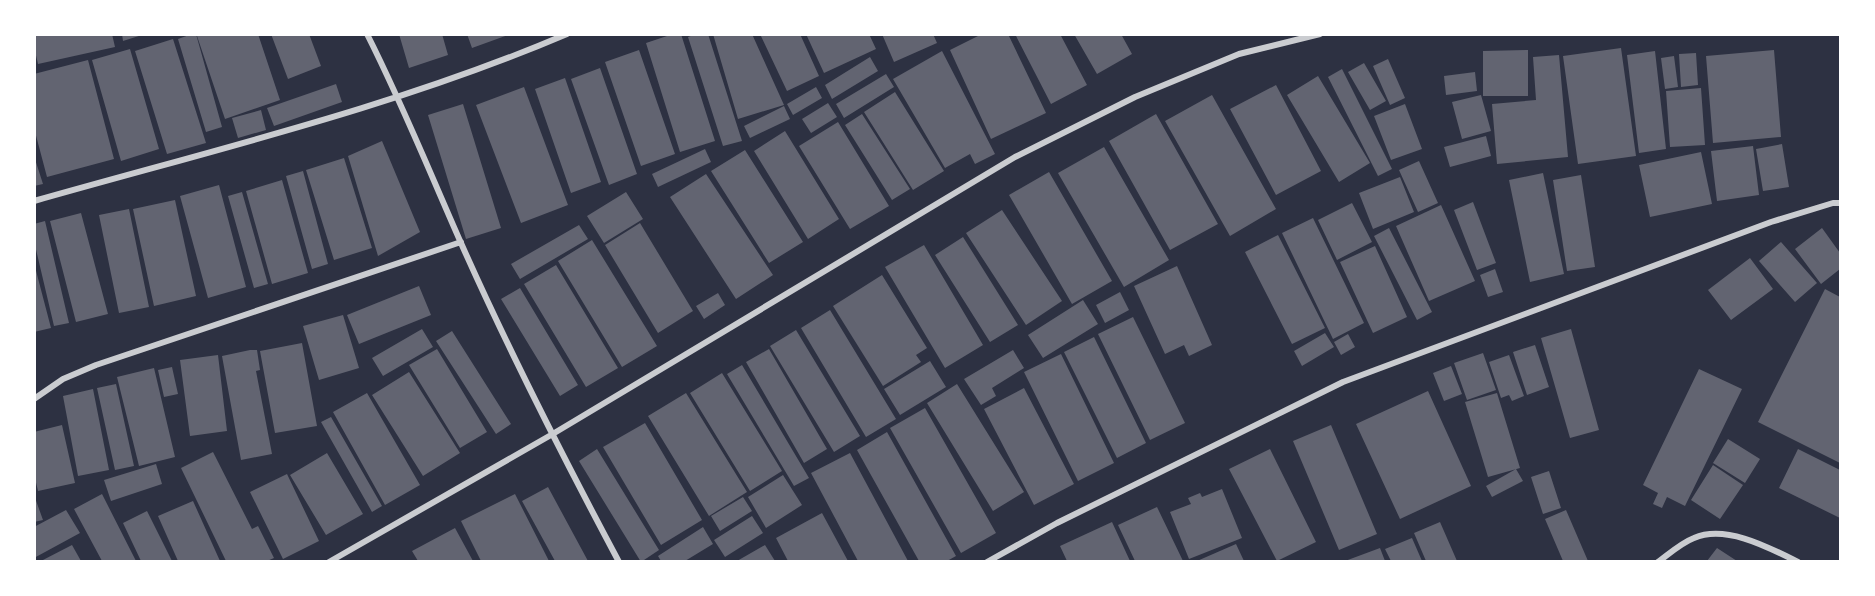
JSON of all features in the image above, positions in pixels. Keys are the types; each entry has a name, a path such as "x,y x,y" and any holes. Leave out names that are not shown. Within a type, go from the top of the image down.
{"street":[{"path":"368,34 399,96 461,242 551,435 619,561"},
{"path":"34,201 399,96 506,60 567,34"},
{"path":"329,561 551,435 1015,158 1135,97 1239,54 1320,34"},
{"path":"987,561 1057,523 1343,382 1772,222 1833,203 1840,203"},
{"path":"34,399 63,379 96,364 461,242"},
{"path":"1658,561 1695,537 1723,535 1761,543 1798,561"}],"building":[{"path":"112,34 115,47 38,64 34,47 34,35"},
{"path":"122,34 142,34 142,35 123,41"},
{"path":"196,34 222,127 206,132 178,39"},
{"path":"200,34 258,34 280,100 225,119 197,36"},
{"path":"271,34 309,34 321,66 288,79"},
{"path":"399,34 442,34 448,55 409,68"},
{"path":"467,34 508,34 508,35 472,48"},
{"path":"673,34 681,34 715,141 680,152 646,43"},
{"path":"708,34 742,141 723,146 688,37"},
{"path":"713,34 752,34 784,105 738,119"},
{"path":"760,34 800,34 819,76 787,91"},
{"path":"806,34 869,34 876,49 824,73"},
{"path":"882,34 933,34 937,43 894,62"},
{"path":"982,34 1008,34 1046,113 991,139 950,50"},
{"path":"1015,34 1060,34 1087,85 1051,104"},
{"path":"1074,34 1121,34 1132,54 1097,74"},
{"path":"173,39 206,143 167,154 135,51"},
{"path":"1621,48 1636,156 1578,164 1563,56"},
{"path":"130,49 159,149 121,161 92,60"},
{"path":"639,50 675,154 641,166 605,62"},
{"path":"1528,50 1528,96 1483,96 1483,51"},
{"path":"1774,50 1781,137 1713,143 1706,56"},
{"path":"942,51 995,154 975,164 970,154 945,168 893,79"},
{"path":"1655,51 1666,149 1639,153 1627,55"},
{"path":"1696,53 1698,85 1681,87 1679,54"},
{"path":"1559,55 1568,157 1497,164 1492,104 1536,100 1533,57"},
{"path":"1674,56 1678,87 1665,89 1661,58"},
{"path":"870,57 878,71 832,99 825,85"},
{"path":"1388,59 1405,98 1390,105 1373,66"},
{"path":"88,60 114,159 47,177 34,128 34,74"},
{"path":"1364,63 1386,101 1370,110 1348,72"},
{"path":"600,68 637,174 609,185 571,79"},
{"path":"1342,69 1392,169 1378,176 1328,77"},
{"path":"1475,72 1477,91 1446,95 1444,76"},
{"path":"886,74 894,87 844,118 836,104"},
{"path":"1318,76 1370,163 1339,182 1287,95"},
{"path":"565,78 601,182 571,193 535,89"},
{"path":"336,84 342,102 274,126 267,108"},
{"path":"1276,85 1321,171 1276,195 1230,109"},
{"path":"524,87 568,205 521,223 476,105"},
{"path":"816,87 822,98 793,115 787,104"},
{"path":"1701,88 1705,145 1670,147 1666,91"},
{"path":"895,92 944,171 913,190 864,112"},
{"path":"1212,95 1276,209 1230,236 1165,121"},
{"path":"1481,95 1491,131 1462,139 1452,102"},
{"path":"828,103 837,117 811,133 802,119"},
{"path":"463,104 501,228 466,239 428,115"},
{"path":"1405,104 1422,149 1391,160 1374,116"},
{"path":"784,106 790,119 750,138 744,126"},
{"path":"261,110 266,130 238,138 232,118"},
{"path":"862,114 910,189 892,200 845,125"},
{"path":"1156,114 1218,224 1170,250 1109,141"},
{"path":"838,122 889,206 850,229 799,146"},
{"path":"785,131 839,219 808,239 754,151"},
{"path":"1486,136 1491,156 1450,167 1444,147"},
{"path":"382,141 420,232 378,256 348,156"},
{"path":"1782,144 1789,187 1763,191 1756,149"},
{"path":"1753,146 1759,195 1717,201 1711,151"},
{"path":"1104,147 1169,260 1124,287 1058,173"},
{"path":"705,149 711,162 658,187 652,174"},
{"path":"745,150 803,242 769,263 711,171"},
{"path":"1701,152 1712,204 1650,217 1639,165"},
{"path":"34,156 43,184 34,186"},
{"path":"344,158 372,248 334,260 306,170"},
{"path":"1419,161 1438,203 1418,212 1399,170"},
{"path":"303,171 328,264 312,269 286,176"},
{"path":"1049,172 1112,281 1072,304 1009,195"},
{"path":"1543,173 1564,274 1530,282 1509,180"},
{"path":"706,174 773,275 736,299 670,197"},
{"path":"1581,175 1595,267 1567,271 1553,180"},
{"path":"1400,177 1414,212 1373,229 1359,193"},
{"path":"282,180 308,273 272,284 246,191"},
{"path":"219,185 246,287 208,298 180,196"},
{"path":"242,192 268,284 254,288 228,196"},
{"path":"626,192 643,219 604,243 587,216"},
{"path":"175,200 196,296 154,306 133,209"},
{"path":"1473,202 1496,263 1477,270 1454,210"},
{"path":"1352,203 1372,242 1337,260 1318,220"},
{"path":"1441,205 1475,281 1429,301 1396,226"},
{"path":"129,209 149,307 119,313 99,215"},
{"path":"1002,210 1062,301 1026,325 966,233"},
{"path":"81,213 108,314 76,322 50,221"},
{"path":"1313,218 1364,323 1333,339 1282,233"},
{"path":"45,221 69,323 54,326 34,241 34,224"},
{"path":"640,223 693,311 658,333 605,245"},
{"path":"579,225 588,239 520,279 511,264"},
{"path":"1389,228 1432,312 1417,320 1374,236"},
{"path":"1822,228 1840,253 1840,269 1821,284 1795,249"},
{"path":"1278,235 1325,328 1292,344 1245,252"},
{"path":"963,237 1018,325 990,342 935,255"},
{"path":"592,240 657,346 622,367 558,261"},
{"path":"1781,242 1817,283 1795,302 1759,261"},
{"path":"924,245 983,345 945,368 885,267"},
{"path":"1375,246 1407,317 1373,333 1340,262"},
{"path":"1750,258 1773,289 1731,320 1708,290"},
{"path":"34,263 51,328 34,332"},
{"path":"556,265 618,368 586,387 524,284"},
{"path":"1177,266 1212,345 1189,356 1184,345 1165,354 1134,286"},
{"path":"1495,269 1503,292 1488,297 1480,275"},
{"path":"882,275 927,348 916,355 921,362 883,386 833,306"},
{"path":"419,286 431,315 359,344 347,315"},
{"path":"520,288 578,385 560,396 501,299"},
{"path":"1825,289 1840,297 1840,463 1758,422"},
{"path":"1120,292 1129,310 1105,323 1096,305"},
{"path":"718,293 725,305 704,319 696,306"},
{"path":"1083,300 1098,324 1043,358 1028,335"},
{"path":"830,310 896,419 866,437 801,328"},
{"path":"343,315 359,368 319,380 303,326"},
{"path":"1133,317 1185,423 1150,440 1098,334"},
{"path":"422,329 433,347 383,376 372,358"},
{"path":"1571,329 1599,430 1570,438 1541,338"},
{"path":"796,330 860,436 834,452 770,346"},
{"path":"452,331 511,424 496,434 436,341"},
{"path":"1325,333 1334,347 1302,366 1294,351"},
{"path":"1348,334 1355,347 1341,355 1334,342"},
{"path":"1094,337 1146,443 1117,458 1064,352"},
{"path":"302,343 317,426 275,433 260,351"},
{"path":"1535,345 1549,387 1527,395 1513,352"},
{"path":"437,349 487,432 460,448 409,365"},
{"path":"769,349 827,449 804,463 746,362"},
{"path":"257,350 260,370 256,371 272,454 241,460 222,356"},
{"path":"1013,350 1024,368 992,388 996,396 981,405 964,379"},
{"path":"1483,353 1496,390 1467,400 1454,363"},
{"path":"1061,354 1114,463 1078,481 1024,372"},
{"path":"218,355 227,431 190,436 180,360"},
{"path":"1509,355 1524,396 1512,401 1509,395 1501,398 1489,362"},
{"path":"930,361 946,387 900,415 884,389"},
{"path":"742,365 809,478 794,486 727,374"},
{"path":"1451,366 1462,394 1444,401 1433,373"},
{"path":"172,367 178,394 164,397 158,370"},
{"path":"154,368 175,457 139,466 117,377"},
{"path":"1699,369 1742,389 1685,506 1667,497 1662,508 1653,504 1658,493 1643,485"},
{"path":"409,372 460,453 423,476 372,395"},
{"path":"722,373 782,471 750,491 690,393"},
{"path":"116,384 134,466 115,470 97,388"},
{"path":"957,384 1024,492 993,511 927,403"},
{"path":"1024,388 1074,484 1034,505 984,409"},
{"path":"93,389 109,470 78,476 63,396"},
{"path":"1428,391 1471,486 1400,519 1356,424"},
{"path":"367,393 420,485 385,505 333,412"},
{"path":"686,393 747,492 709,516 648,416"},
{"path":"1497,393 1520,468 1488,477 1465,402"},
{"path":"925,408 996,533 961,553 890,428"},
{"path":"331,417 382,506 372,512 321,422"},
{"path":"645,423 702,520 661,545 603,447"},
{"path":"62,425 75,483 38,491 34,474 34,432"},
{"path":"1331,425 1377,534 1339,550 1293,441"},
{"path":"887,432 956,556 947,561 919,561 857,450"},
{"path":"1728,439 1760,459 1745,483 1713,463"},
{"path":"597,449 659,550 641,562 579,461"},
{"path":"1270,449 1316,542 1277,561 1229,469"},
{"path":"1798,449 1840,470 1840,518 1779,488"},
{"path":"213,452 252,529 258,526 274,558 267,561 226,561 181,468"},
{"path":"327,453 363,514 326,535 290,475"},
{"path":"850,453 908,561 858,561 811,473"},
{"path":"156,464 162,484 111,501 104,480"},
{"path":"1713,465 1743,485 1720,519 1691,500"},
{"path":"1516,469 1523,481 1492,497 1486,486"},
{"path":"1549,471 1561,508 1543,514 1531,477"},
{"path":"287,474 319,541 283,559 250,492"},
{"path":"783,475 802,505 766,528 748,497"},
{"path":"548,487 588,561 555,561 522,501"},
{"path":"1222,489 1242,538 1189,559 1170,512 1191,504 1188,498 1200,493 1202,497"},
{"path":"102,494 136,561 102,561 74,509"},
{"path":"515,494 549,561 481,561 461,521"},
{"path":"34,495 43,520 34,522"},
{"path":"743,497 752,511 720,531 711,516"},
{"path":"193,501 220,561 178,561 158,516"},
{"path":"1157,507 1183,561 1135,561 1118,525"},
{"path":"66,510 80,533 34,558 34,527"},
{"path":"1566,510 1588,561 1563,561 1545,519"},
{"path":"147,511 172,561 141,561 123,523"},
{"path":"822,513 848,561 788,561 776,538"},
{"path":"752,516 763,533 725,557 714,540"},
{"path":"1112,522 1130,561 1067,561 1060,546"},
{"path":"1440,522 1457,561 1426,561 1414,533"},
{"path":"703,527 713,544 685,561 661,561 658,556"},
{"path":"455,528 473,561 418,561 412,551"},
{"path":"1412,538 1422,561 1391,561 1385,549"},
{"path":"1236,544 1244,561 1197,561"},
{"path":"72,545 81,561 41,561"},
{"path":"765,545 775,561 737,561"},
{"path":"1380,548 1385,561 1345,561"},
{"path":"1717,548 1737,561 1707,561"}]}
